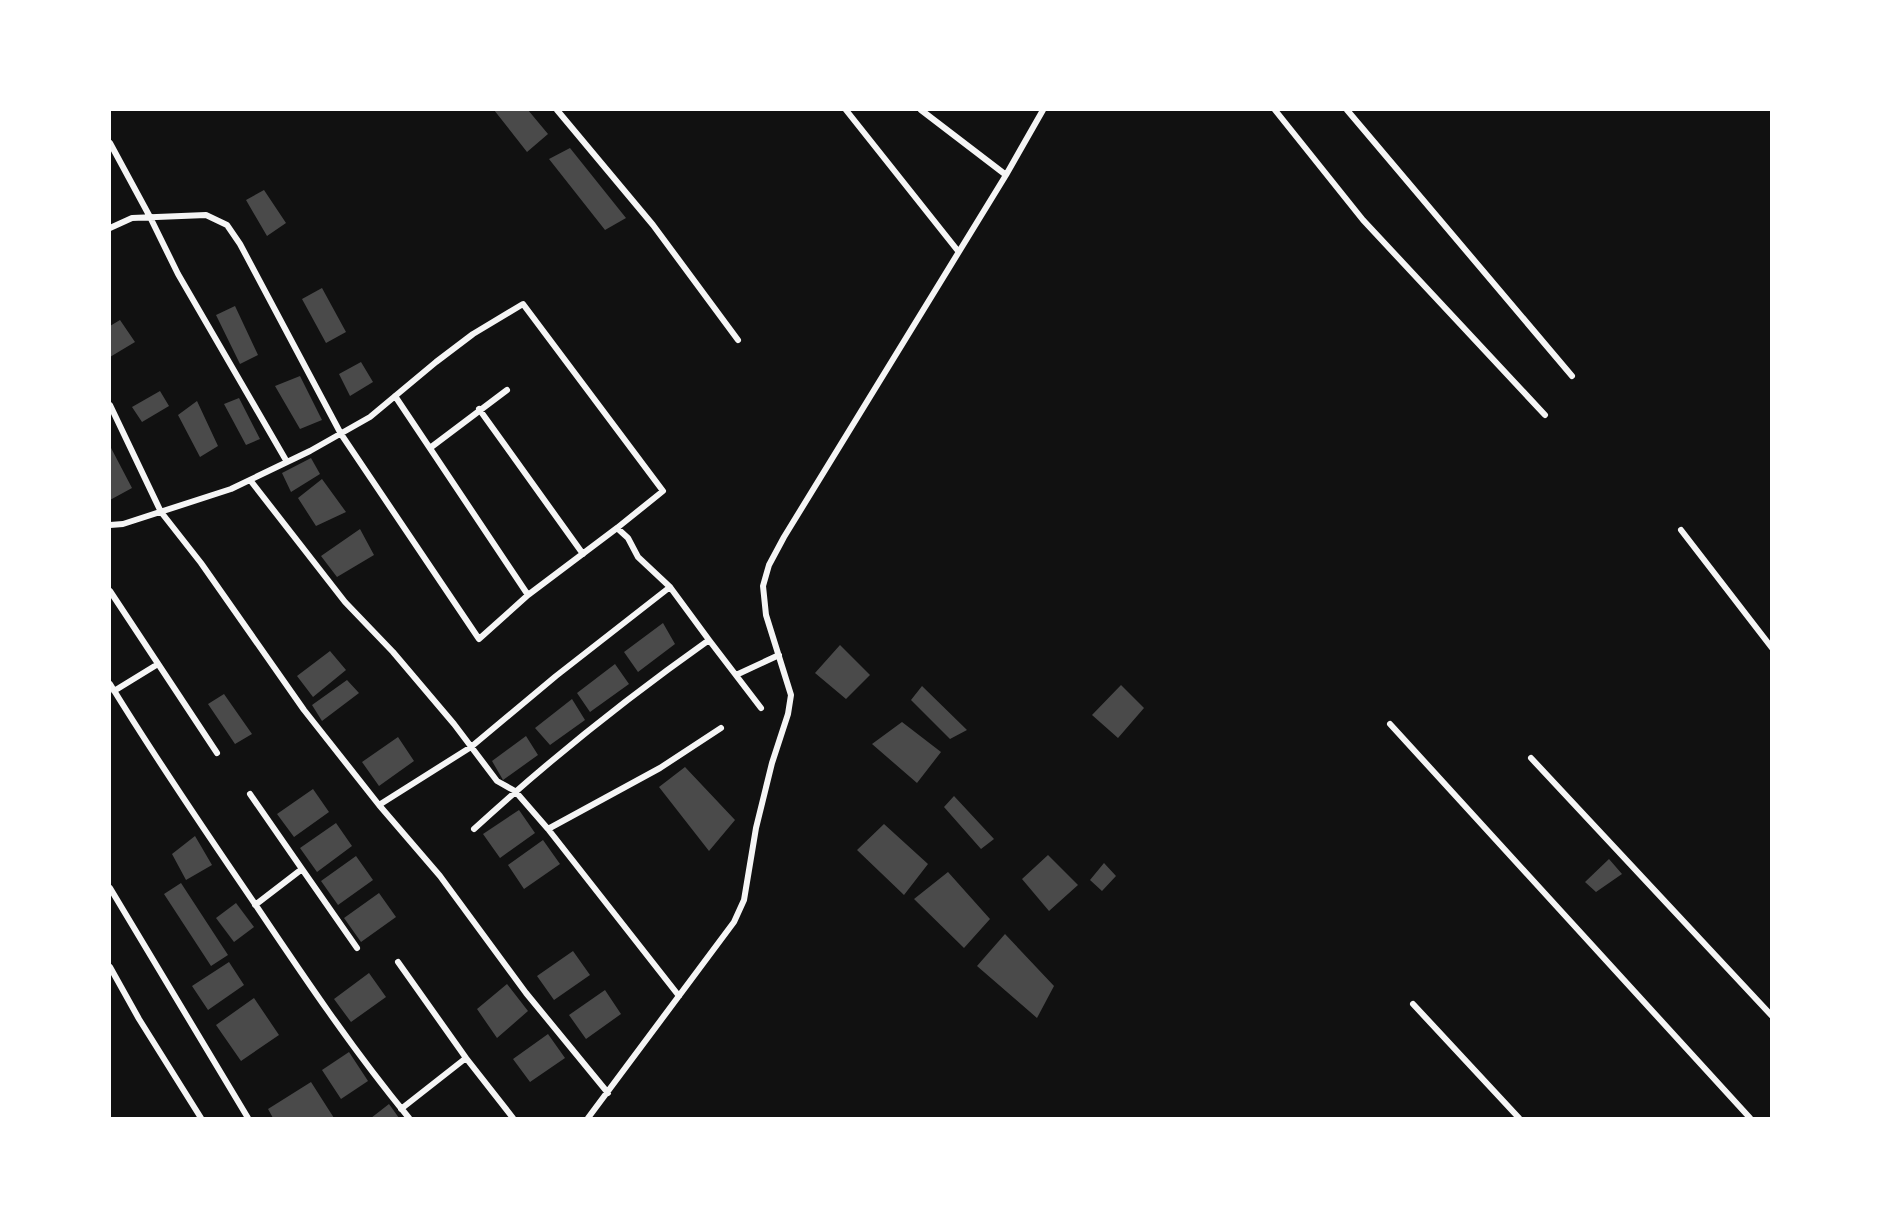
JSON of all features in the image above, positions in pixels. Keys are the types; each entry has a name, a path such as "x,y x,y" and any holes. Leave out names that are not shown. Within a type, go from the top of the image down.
{"street":[{"path":"557,110 653,225 738,340"},
{"path":"846,110 958,251"},
{"path":"921,110 1006,175"},
{"path":"588,1119 734,922 744,900 756,828 772,763 788,714 791,694 766,615 763,586 769,565 1006,175 1043,110"},
{"path":"1275,110 1363,220 1545,415"},
{"path":"1347,110 1572,375"},
{"path":"110,143 178,274 287,462"},
{"path":"110,228 132,218 206,215 227,225 240,244 341,434 479,639 528,595 663,491 523,304 474,334 370,417 341,434 231,489 123,524 110,525"},
{"path":"430,448 507,390"},
{"path":"395,396 528,595"},
{"path":"110,405 161,512 201,563 304,710 379,806 440,876 526,993 608,1093"},
{"path":"479,409 583,554"},
{"path":"250,480 345,602 393,652 497,781 515,791 584,872 679,996"},
{"path":"617,528 628,538 638,557 670,587 760,708"},
{"path":"1681,530 1772,648"},
{"path":"379,806 471,747 556,676 670,587"},
{"path":"110,591 217,753"},
{"path":"474,829 515,791 655,679 709,640"},
{"path":"736,675 780,655"},
{"path":"114,691 158,664"},
{"path":"110,684 152,754 255,905 352,1046 409,1119"},
{"path":"1389,724 1750,1119"},
{"path":"548,829 660,768 721,728"},
{"path":"1531,758 1772,1016"},
{"path":"250,794 357,948"},
{"path":"255,905 302,869"},
{"path":"110,888 248,1119"},
{"path":"398,962 466,1058 513,1119"},
{"path":"110,967 139,1019 201,1119"},
{"path":"1413,1004 1519,1119"},
{"path":"401,1109 466,1058"}],"building":[{"path":"494,110 528,110 548,134 527,152"},
{"path":"570,148 626,218 605,230 549,159"},
{"path":"264,190 286,223 267,236 246,200"},
{"path":"322,288 346,332 326,343 302,299"},
{"path":"235,306 258,355 240,364 216,315"},
{"path":"120,320 135,342 110,357 110,326"},
{"path":"361,362 373,382 350,396 339,374"},
{"path":"300,376 322,420 300,429 275,386"},
{"path":"160,391 169,406 142,422 132,407"},
{"path":"239,398 260,439 246,445 224,404"},
{"path":"197,401 218,446 200,457 178,415"},
{"path":"110,446 132,488 110,500"},
{"path":"311,458 320,474 291,492 282,473"},
{"path":"322,479 346,512 316,526 298,498"},
{"path":"360,529 374,555 337,577 321,556"},
{"path":"663,623 675,644 638,672 624,652"},
{"path":"840,645 870,675 846,699 815,673"},
{"path":"330,651 346,670 313,697 297,676"},
{"path":"615,664 629,684 590,712 577,693"},
{"path":"347,680 359,693 322,721 312,705"},
{"path":"1121,685 1144,708 1118,738 1092,715"},
{"path":"922,686 967,730 950,739 911,700"},
{"path":"224,694 252,734 235,744 208,704"},
{"path":"572,699 585,720 550,745 535,728"},
{"path":"902,722 941,752 917,783 872,744"},
{"path":"526,736 538,755 503,780 492,761"},
{"path":"398,737 414,761 379,786 362,762"},
{"path":"685,767 735,820 709,851 659,787"},
{"path":"313,789 329,812 294,837 277,814"},
{"path":"954,796 994,839 981,849 944,807"},
{"path":"519,810 535,833 500,858 483,834"},
{"path":"336,823 352,846 317,872 300,848"},
{"path":"884,824 928,864 904,895 857,850"},
{"path":"195,836 212,865 186,880 172,854"},
{"path":"543,840 560,864 524,889 508,865"},
{"path":"1048,855 1078,885 1049,911 1022,879"},
{"path":"356,856 373,880 338,905 321,881"},
{"path":"1609,859 1622,874 1596,892 1585,882"},
{"path":"1104,863 1116,876 1102,891 1090,880"},
{"path":"948,872 990,919 964,948 914,899"},
{"path":"181,883 228,955 211,966 164,894"},
{"path":"379,893 396,917 361,942 344,918"},
{"path":"236,903 254,927 234,942 216,918"},
{"path":"1005,934 1054,986 1037,1018 977,966"},
{"path":"573,951 590,975 554,1000 537,976"},
{"path":"229,962 244,985 208,1010 192,986"},
{"path":"369,973 386,997 351,1022 334,999"},
{"path":"507,984 528,1011 497,1038 477,1009"},
{"path":"605,990 621,1014 586,1039 569,1015"},
{"path":"254,998 279,1035 241,1061 216,1025"},
{"path":"548,1034 565,1058 530,1082 513,1059"},
{"path":"349,1052 368,1081 341,1099 322,1070"},
{"path":"311,1082 334,1118 273,1118 268,1109"},
{"path":"389,1104 399,1118 371,1118"}]}
